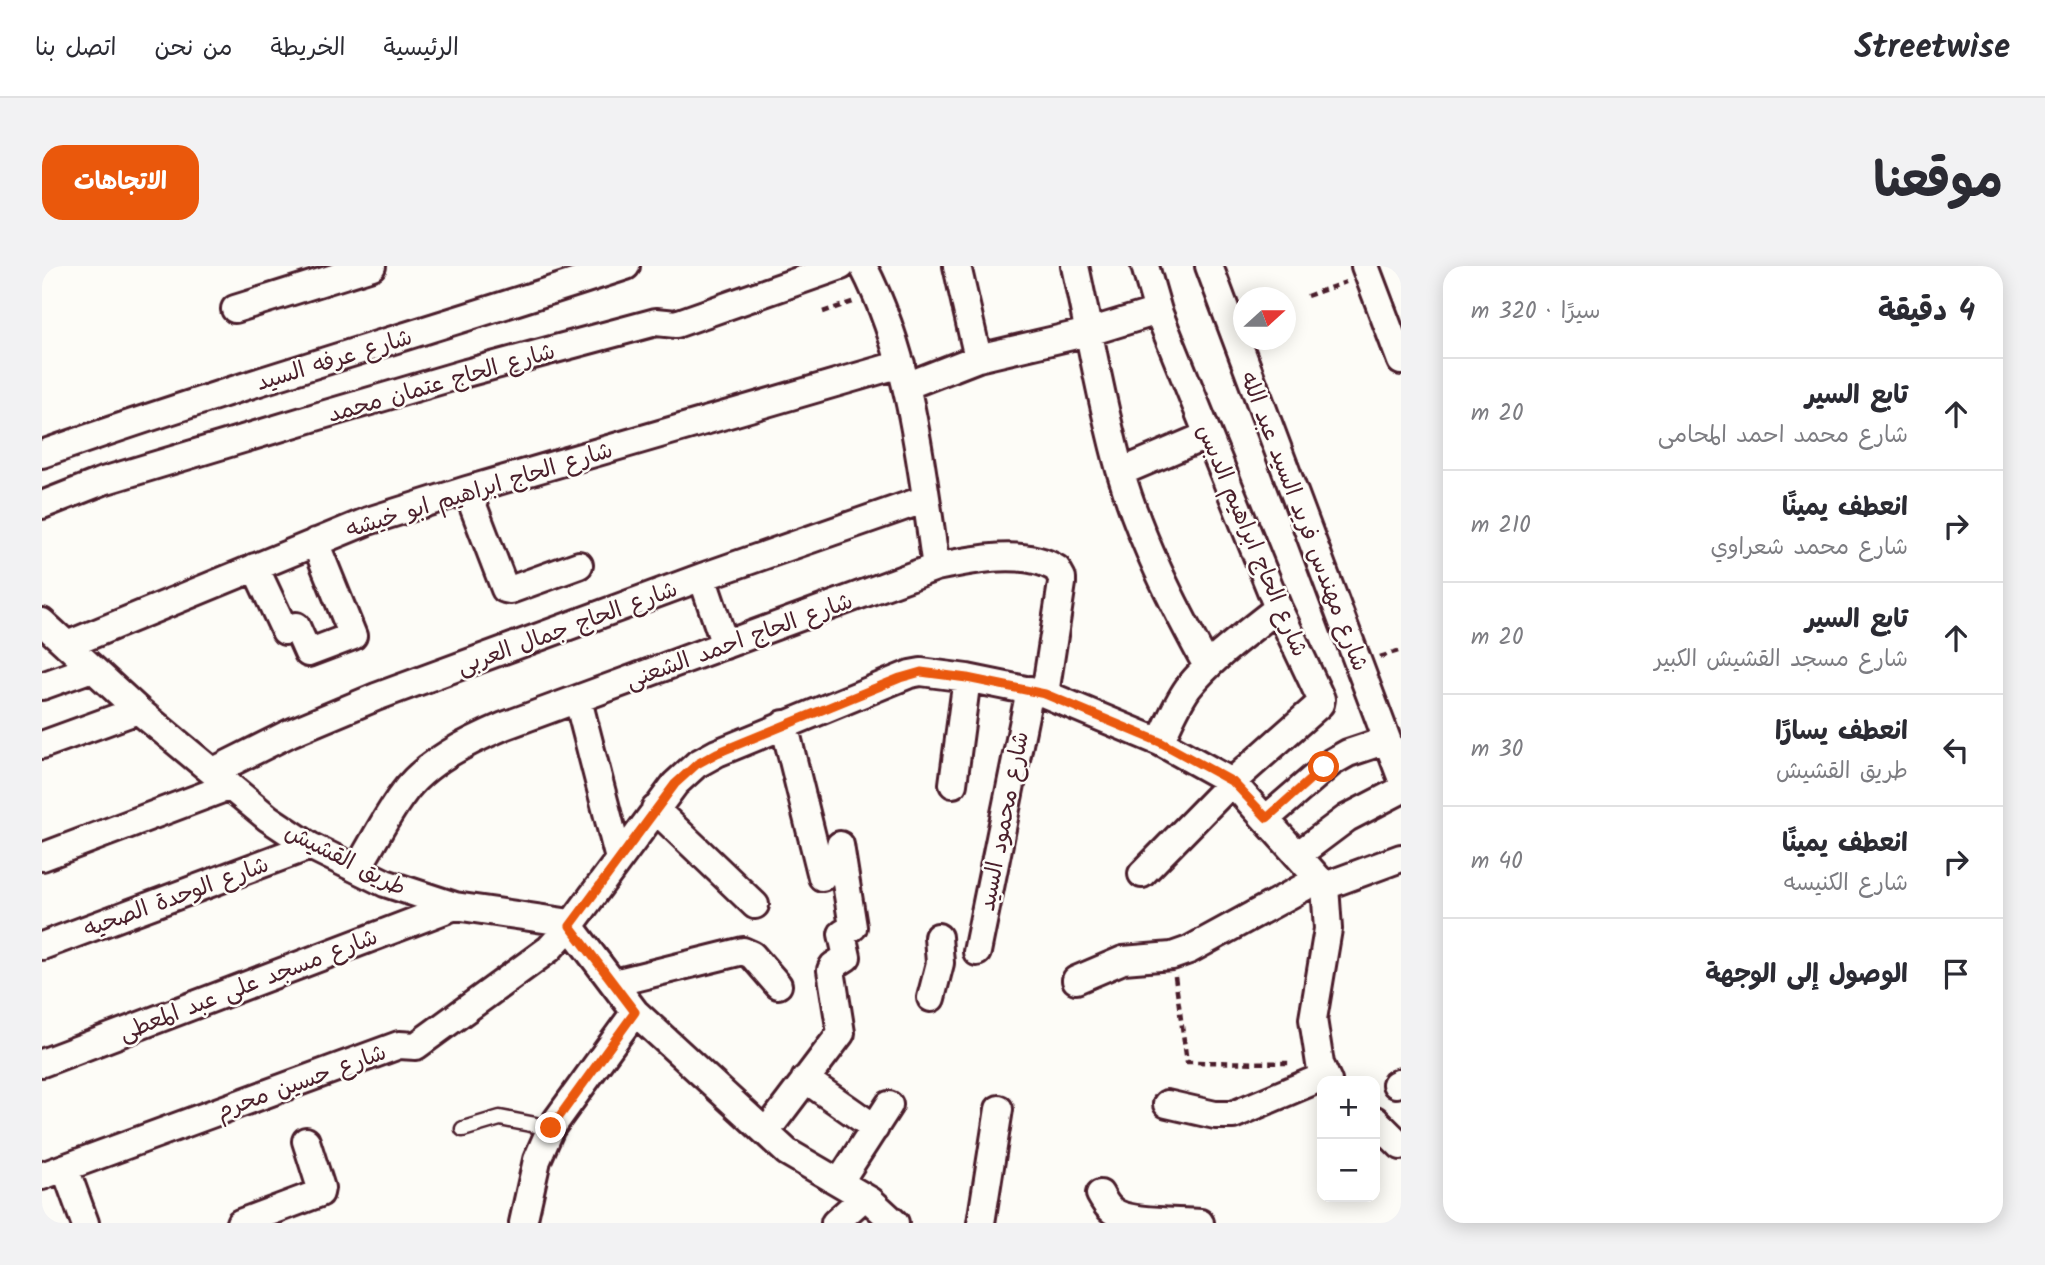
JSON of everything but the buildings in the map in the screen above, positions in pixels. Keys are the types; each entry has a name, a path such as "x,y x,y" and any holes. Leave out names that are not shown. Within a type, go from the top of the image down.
{"street":[{"path":"235,309 372,266"},
{"name":"شارع عرفه السيد","path":"42,454 237,389 444,326 626,266"},
{"name":"شارع الحاج عتمان محمد","path":"42,505 103,481 466,373 656,322 676,324 841,266"},
{"path":"863,266 877,294 904,375 936,567"},
{"path":"957,266 978,358"},
{"path":"1074,266 1102,402 1121,472 1159,572 1208,666"},
{"name":"شارع الحاج ابراهيم الدبس","path":"1145,266 1158,311 1278,608 1321,699 1320,704 1233,782"},
{"name":"شارع مهندس فريد السيد عبد الله","path":"1209,266 1401,777"},
{"path":"1367,270 1401,361"},
{"name":"شارع الحاج ابراهيم ابو خيشه","path":"66,645 368,521 467,490 904,375 1089,332 1158,311"},
{"path":"1121,472 1208,435"},
{"path":"467,490 505,589 510,590 579,565"},
{"name":"شارع الحاج جمال العربى","path":"42,857 222,778 290,733 376,697 702,577 926,499"},
{"path":"255,567 285,631 296,626 308,653 353,636 315,542"},
{"name":"شارع الحاج احمد الشعنى","path":"357,869 403,793 433,765 479,737 936,567 982,558 1005,557 1029,560 1057,569 1062,583 1038,692"},
{"path":"702,577 725,645"},
{"path":"1160,742 1174,710 1208,666 1278,608"},
{"name":"طريق القشيش","path":"42,622 138,710 268,818 310,846 385,883 455,906 564,922 570,926"},
{"path":"42,686 92,668"},
{"name":"شارع حسين محرم","path":"54,1172 399,1045 415,1046 542,956 570,926 675,784 697,764 784,724 910,674 921,672 967,678 1038,692 1160,742 1233,782 1322,882"},
{"path":"953,784 967,678"},
{"name":"شارع محمود السيد","path":"931,998 939,945 984,953 1038,692"},
{"path":"578,700 619,859"},
{"path":"42,745 138,710"},
{"path":"784,724 822,877"},
{"path":"1267,818 1332,762 1348,753 1387,740"},
{"path":"1142,874 1233,782"},
{"path":"1299,854 1347,818 1401,790"},
{"path":"655,809 755,905"},
{"path":"766,1132 841,1033 831,970 847,957 842,934 853,927 840,845"},
{"name":"شارع الوحدة الصحيه","path":"42,946 310,846"},
{"path":"1076,980 1123,960 1172,956 1189,950 1322,882 1401,858"},
{"path":"1167,1104 1215,1115 1233,1115 1324,1074 1313,1019 1328,929 1322,882"},
{"name":"شارع مسجد على عبد المعطى","path":"42,1063 455,906"},
{"path":"570,926 635,1012 787,1152 840,1181 895,1223"},
{"path":"614,984 743,951 752,956 778,985"},
{"path":"523,1223 537,1160 551,1128 635,1012"},
{"path":"805,1079 875,1128"},
{"path":"840,1181 889,1105"},
{"path":"981,1223 999,1110"},
{"path":"1380,1126 1401,1146"},
{"path":"240,1223 320,1193 321,1188 306,1141"},
{"path":"54,1172 85,1223"},
{"path":"1100,1194 1106,1206 1117,1214 1130,1218 1200,1223"},
{"path":"835,1223 864,1197"}],"lane":[{"path":"463,1129 500,1118 551,1128"}],"path":[{"path":"1307,296 1367,270"},
{"path":"1172,956 1186,1062 1324,1074"}],"route":[{"path":"551,1128 635,1012 570,926 675,784 697,764 717,753 784,724 921,672 967,678 1045,694 1160,742 1233,782 1267,818 1324,767"}]}
